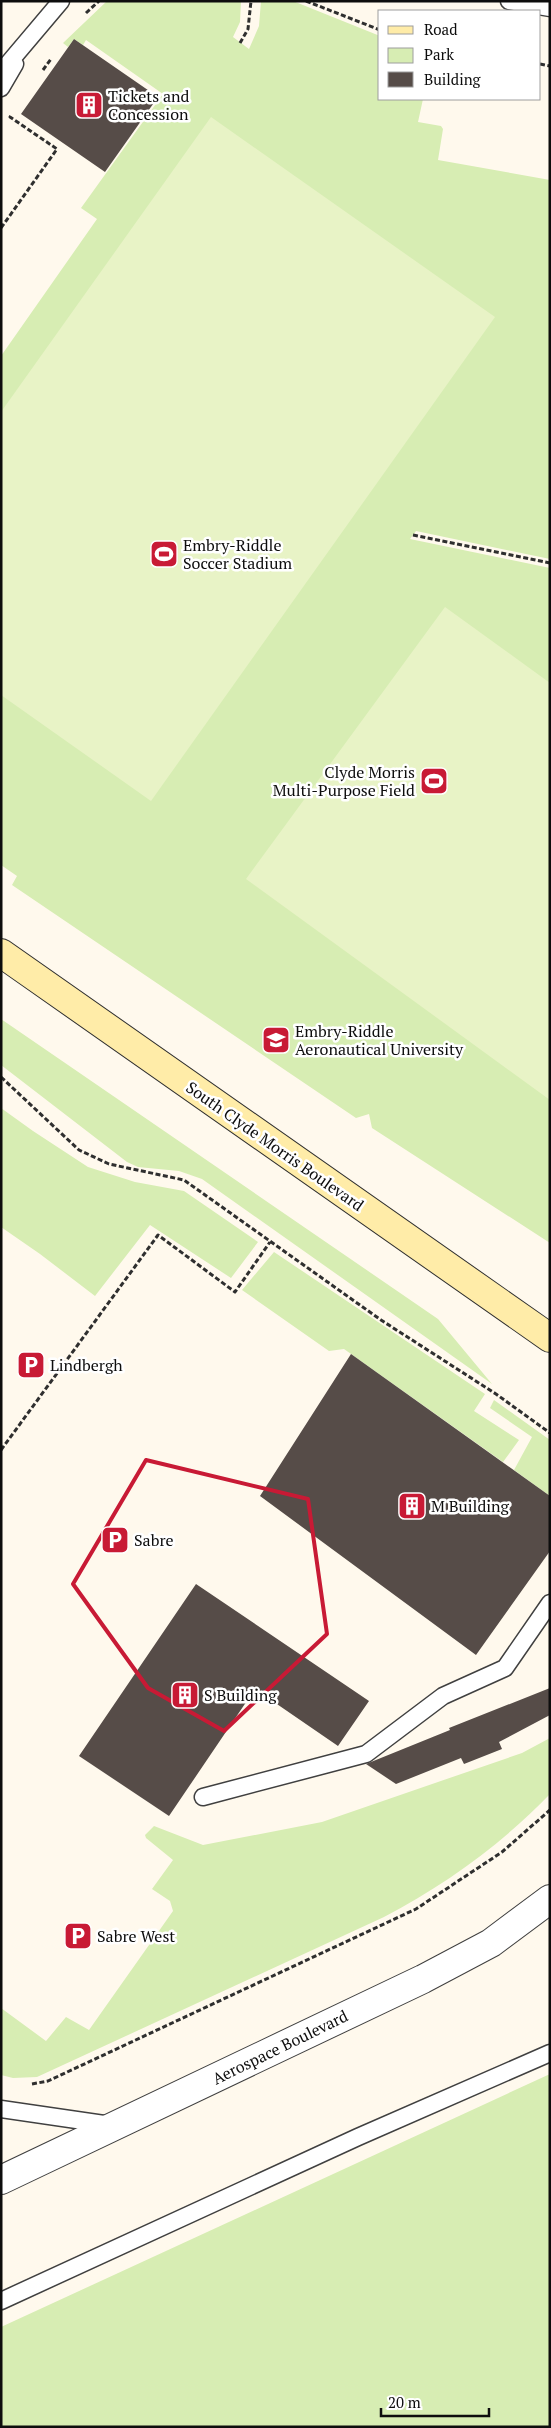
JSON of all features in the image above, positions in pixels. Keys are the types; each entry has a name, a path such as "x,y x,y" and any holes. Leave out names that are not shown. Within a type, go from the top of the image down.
{"main road":[{"name":"South Clyde Morris Boulevard","path":"1,953 550,1338"}],"street":[{"name":"Aerospace Boulevard","path":"1,2180 294,2042 466,1956 491,1943 550,1899"}],"lane":[{"path":"1,72 61,1"},
{"path":"509,1 550,8"},
{"path":"1,88 30,38"},
{"path":"203,1797 366,1754 442,1696 505,1668 550,1603"},
{"path":"1,2301 358,2137 550,2053"},
{"path":"1,2109 116,2126"}],"path":[{"path":"79,19 99,1"},
{"path":"240,43 248,29 251,1"},
{"path":"306,1 378,29"},
{"path":"39,76 56,52"},
{"path":"1,228 57,149 10,117 16,109"},
{"path":"413,535 550,562"},
{"path":"1,1078 79,1150 109,1164 184,1180 381,1320 496,1394 550,1433"},
{"path":"1,1450 158,1235 235,1292 270,1242"},
{"path":"30,2085 48,2081 416,1909 502,1852 550,1810"}],"highlighted area":[{"path":"146,1460 308,1499 327,1634 224,1731 148,1688 73,1584"}],"green space":[{"path":"107,1 241,1 240,22 233,37 249,49 259,26 261,1 293,1 378,35 378,100 423,100 418,122 441,126 443,129 438,160 550,180 550,559 416,531 410,539 550,568 550,1243 372,1128 369,1114 356,1118 12,885 17,876 1,865 1,356 97,219 81,208 163,94 86,40 83,45 74,39 68,47 63,43"},
{"name":"Embry-Riddle Soccer Stadium","path":"211,117 495,317 151,801 1,695 1,412"},
{"name":"Clyde Morris Multi-Purpose Field","path":"445,607 550,683 550,1100 246,879"},
{"path":"1,1019 438,1319 492,1384 202,1179 179,1171 138,1167 127,1162 1,1065"},
{"path":"1,1108 88,1167 135,1182 184,1191 258,1242 231,1278 150,1225 95,1296 1,1227"},
{"path":"274,1252 485,1394 474,1411 519,1440 503,1462 344,1349 329,1351 242,1290"},
{"path":"494,1400 550,1440 550,1496 514,1470 532,1437 490,1408"},
{"path":"550,1738 550,1794 512,1830 472,1862 407,1905 37,2077 13,2078 1,2075 1,2008 46,2041 66,2017 89,2030 173,1911 170,1901 152,1889 173,1860 146,1838 145,1835 154,1826 203,1845 322,1822 522,1753"},
{"path":"550,2074 550,2427 1,2427 1,2327"}],"building":[{"name":"Tickets and Concession","path":"74,39 158,97 105,172 21,114"},
{"name":"M Building","path":"351,1354 550,1496 550,1551 476,1655 260,1496"},
{"name":"S Building","path":"196,1584 369,1701 338,1746 255,1689 169,1816 79,1756"},
{"path":"550,1688 550,1715 499,1742 502,1749 464,1764 461,1758 396,1784 366,1764 450,1730 449,1728"}],"place":[{"name":"Tickets and Concession","path":"89,105"},
{"name":"Embry-Riddle Soccer Stadium","path":"164,554"},
{"name":"Clyde Morris Multi-Purpose Field","path":"434,781"},
{"name":"Embry-Riddle Aeronautical University","path":"276,1040"},
{"name":"Lindbergh","path":"31,1365"},
{"name":"M Building","path":"412,1506"},
{"name":"Sabre","path":"115,1540"},
{"name":"S Building","path":"185,1695"},
{"name":"Sabre West","path":"78,1936"}]}
